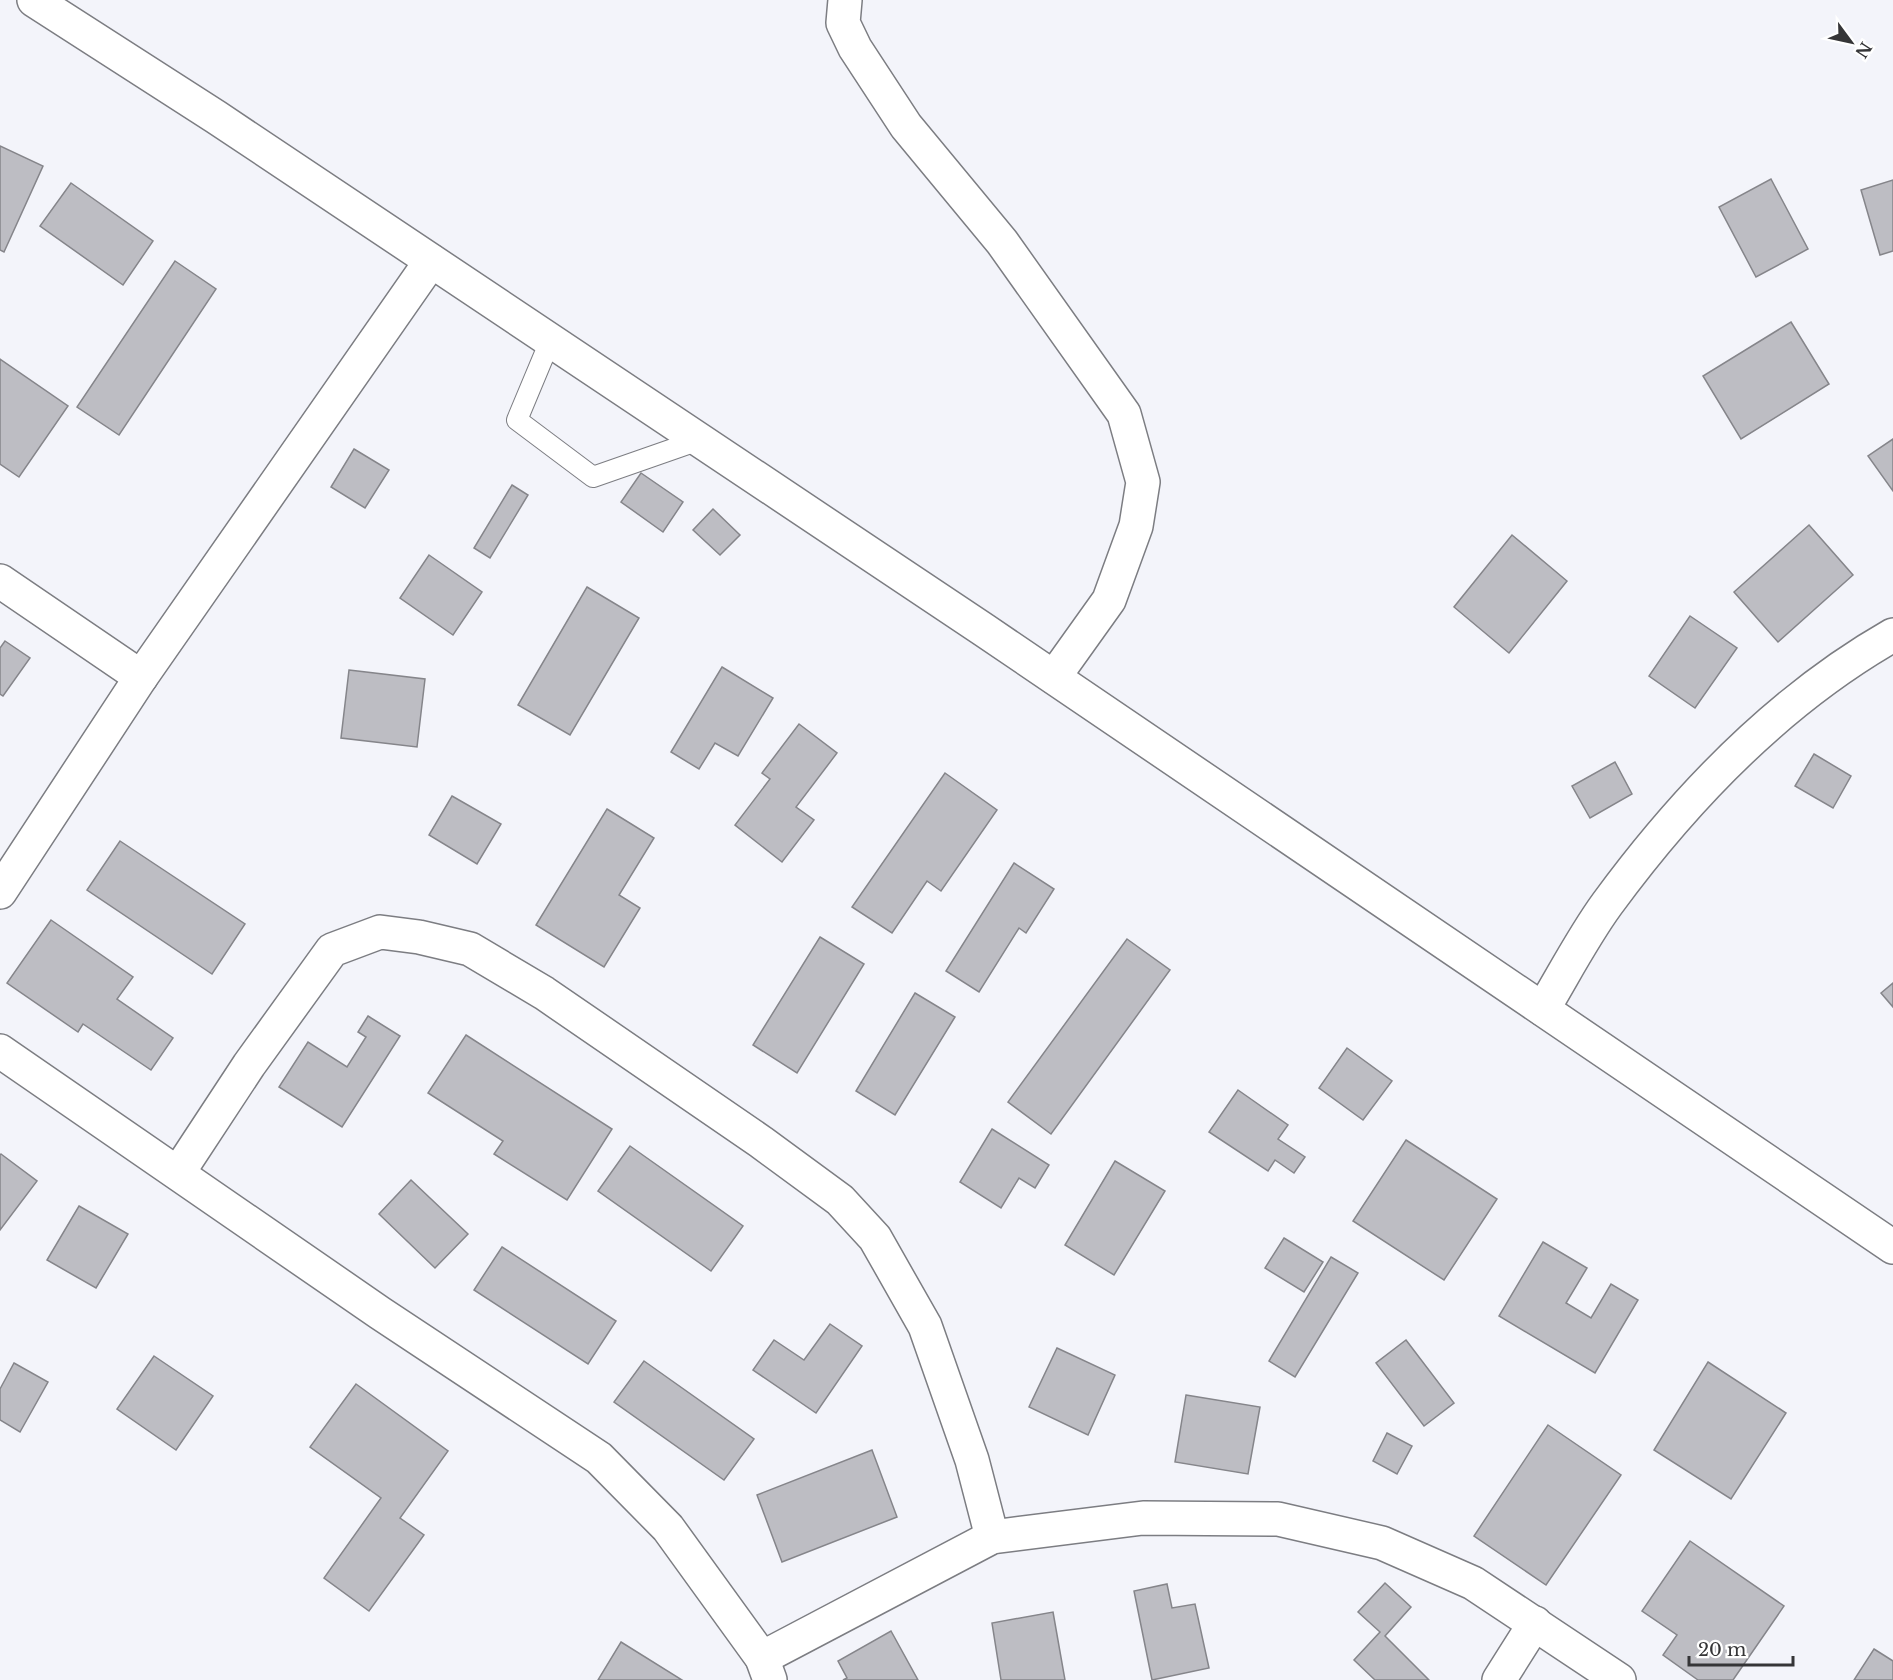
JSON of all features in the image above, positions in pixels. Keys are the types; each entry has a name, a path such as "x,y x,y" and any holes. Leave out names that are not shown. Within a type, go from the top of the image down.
{"street":[{"path":"34,0 431,261 1054,677 1469,962 1543,1009 1893,1247"},
{"path":"844,0 843,23 855,48 906,126 1002,242 1124,414 1143,482 1136,526 1109,600 1054,677"},
{"path":"0,892 141,677 431,261"},
{"path":"0,581 141,677"},
{"path":"1543,1009 1606,905 1701,788 1796,701 1849,660 1893,635"},
{"path":"178,1173 249,1065 332,950 380,932 419,937 470,949 544,993 761,1142 840,1200 875,1238 925,1326 972,1460 993,1537"},
{"path":"0,1051 380,1313 599,1458 668,1528 766,1669 993,1537 1143,1518 1278,1519 1382,1543 1473,1583 1619,1680"},
{"path":"1499,1680 1535,1623"}],"lane":[{"path":"550,341 517,420 593,477 699,440"}],"building":[{"path":"0,146 43,166 4,252 0,250"},
{"path":"1771,179 1808,249 1756,277 1719,207"},
{"path":"1893,180 1893,251 1880,255 1861,190"},
{"path":"71,183 153,241 123,285 40,226"},
{"path":"175,261 216,289 119,435 77,407"},
{"path":"1791,322 1829,384 1741,439 1703,376"},
{"path":"0,359 68,406 19,477 0,464"},
{"path":"1893,439 1893,491 1868,456"},
{"path":"354,449 389,470 365,508 331,487"},
{"path":"641,473 683,502 663,532 621,502"},
{"path":"512,485 528,495 490,558 474,548"},
{"path":"713,509 740,535 720,555 693,530"},
{"path":"1809,525 1853,575 1778,642 1734,592"},
{"path":"1512,535 1567,581 1509,653 1454,607"},
{"path":"429,555 482,592 453,635 400,598"},
{"path":"587,587 639,618 570,735 518,705"},
{"path":"1690,616 1737,648 1695,708 1649,676"},
{"path":"5,641 30,658 3,696 0,694 0,648"},
{"path":"722,667 773,698 738,756 715,743 699,769 671,752"},
{"path":"349,670 425,679 417,747 341,738"},
{"path":"799,724 837,753 796,807 814,820 782,862 735,825 770,779 762,773"},
{"path":"1814,754 1851,776 1833,808 1795,786"},
{"path":"1615,762 1632,794 1590,818 1572,786"},
{"path":"945,773 997,810 941,891 927,881 892,933 852,907"},
{"path":"452,796 501,824 477,864 429,835"},
{"path":"607,809 654,838 619,895 640,908 604,967 536,925"},
{"path":"120,841 245,924 212,974 87,890"},
{"path":"1014,863 1054,889 1026,933 1019,928 979,992 946,971"},
{"path":"51,920 133,977 117,999 173,1038 151,1070 83,1024 78,1032 7,983"},
{"path":"820,937 864,964 797,1073 753,1045"},
{"path":"1127,939 1170,970 1051,1134 1008,1102"},
{"path":"1893,983 1893,1007 1881,993"},
{"path":"915,993 955,1017 895,1115 856,1091"},
{"path":"368,1016 400,1036 342,1127 279,1087 308,1042 347,1067 366,1037 358,1032"},
{"path":"466,1035 612,1129 567,1200 494,1154 503,1141 428,1093"},
{"path":"1347,1048 1392,1081 1363,1120 1319,1088"},
{"path":"1238,1090 1288,1125 1278,1139 1305,1157 1294,1173 1275,1160 1268,1171 1209,1132"},
{"path":"992,1129 1049,1165 1035,1188 1019,1178 1001,1208 960,1182"},
{"path":"1406,1140 1497,1199 1444,1280 1353,1221"},
{"path":"630,1146 743,1226 711,1271 598,1191"},
{"path":"0,1155 37,1181 0,1230"},
{"path":"1115,1161 1165,1191 1114,1275 1065,1245"},
{"path":"411,1180 468,1234 435,1268 379,1214"},
{"path":"79,1206 128,1234 96,1288 47,1260"},
{"path":"1284,1238 1323,1262 1304,1292 1265,1268"},
{"path":"1543,1242 1587,1268 1566,1303 1591,1318 1611,1284 1638,1300 1595,1373 1499,1316"},
{"path":"502,1247 616,1321 588,1364 474,1290"},
{"path":"1331,1257 1358,1273 1295,1377 1269,1361"},
{"path":"830,1324 862,1346 816,1413 753,1370 774,1340 804,1360"},
{"path":"1406,1340 1454,1403 1424,1426 1376,1363"},
{"path":"1057,1348 1115,1375 1088,1435 1029,1407"},
{"path":"154,1356 213,1396 176,1450 117,1409"},
{"path":"644,1361 754,1439 724,1480 614,1402"},
{"path":"1708,1362 1786,1413 1731,1499 1654,1450"},
{"path":"14,1363 48,1382 20,1432 0,1420 0,1389"},
{"path":"356,1384 448,1451 400,1518 424,1535 369,1611 324,1578 381,1498 310,1447"},
{"path":"1186,1395 1260,1407 1248,1474 1175,1462"},
{"path":"1548,1425 1621,1475 1546,1585 1474,1536"},
{"path":"1387,1433 1412,1446 1397,1474 1373,1461"},
{"path":"872,1450 897,1517 782,1562 757,1495"},
{"path":"1690,1541 1784,1606 1733,1680 1698,1680 1663,1655 1677,1635 1642,1611"},
{"path":"1385,1583 1411,1607 1385,1636 1429,1680 1375,1680 1354,1660 1380,1632 1358,1612"},
{"path":"1167,1584 1172,1608 1195,1604 1209,1668 1152,1680 1134,1591"},
{"path":"1053,1612 1065,1680 1001,1680 992,1623"},
{"path":"891,1631 918,1680 843,1680 847,1678 838,1661"},
{"path":"621,1642 682,1680 598,1680"},
{"path":"1874,1649 1893,1661 1893,1680 1854,1680"}]}
